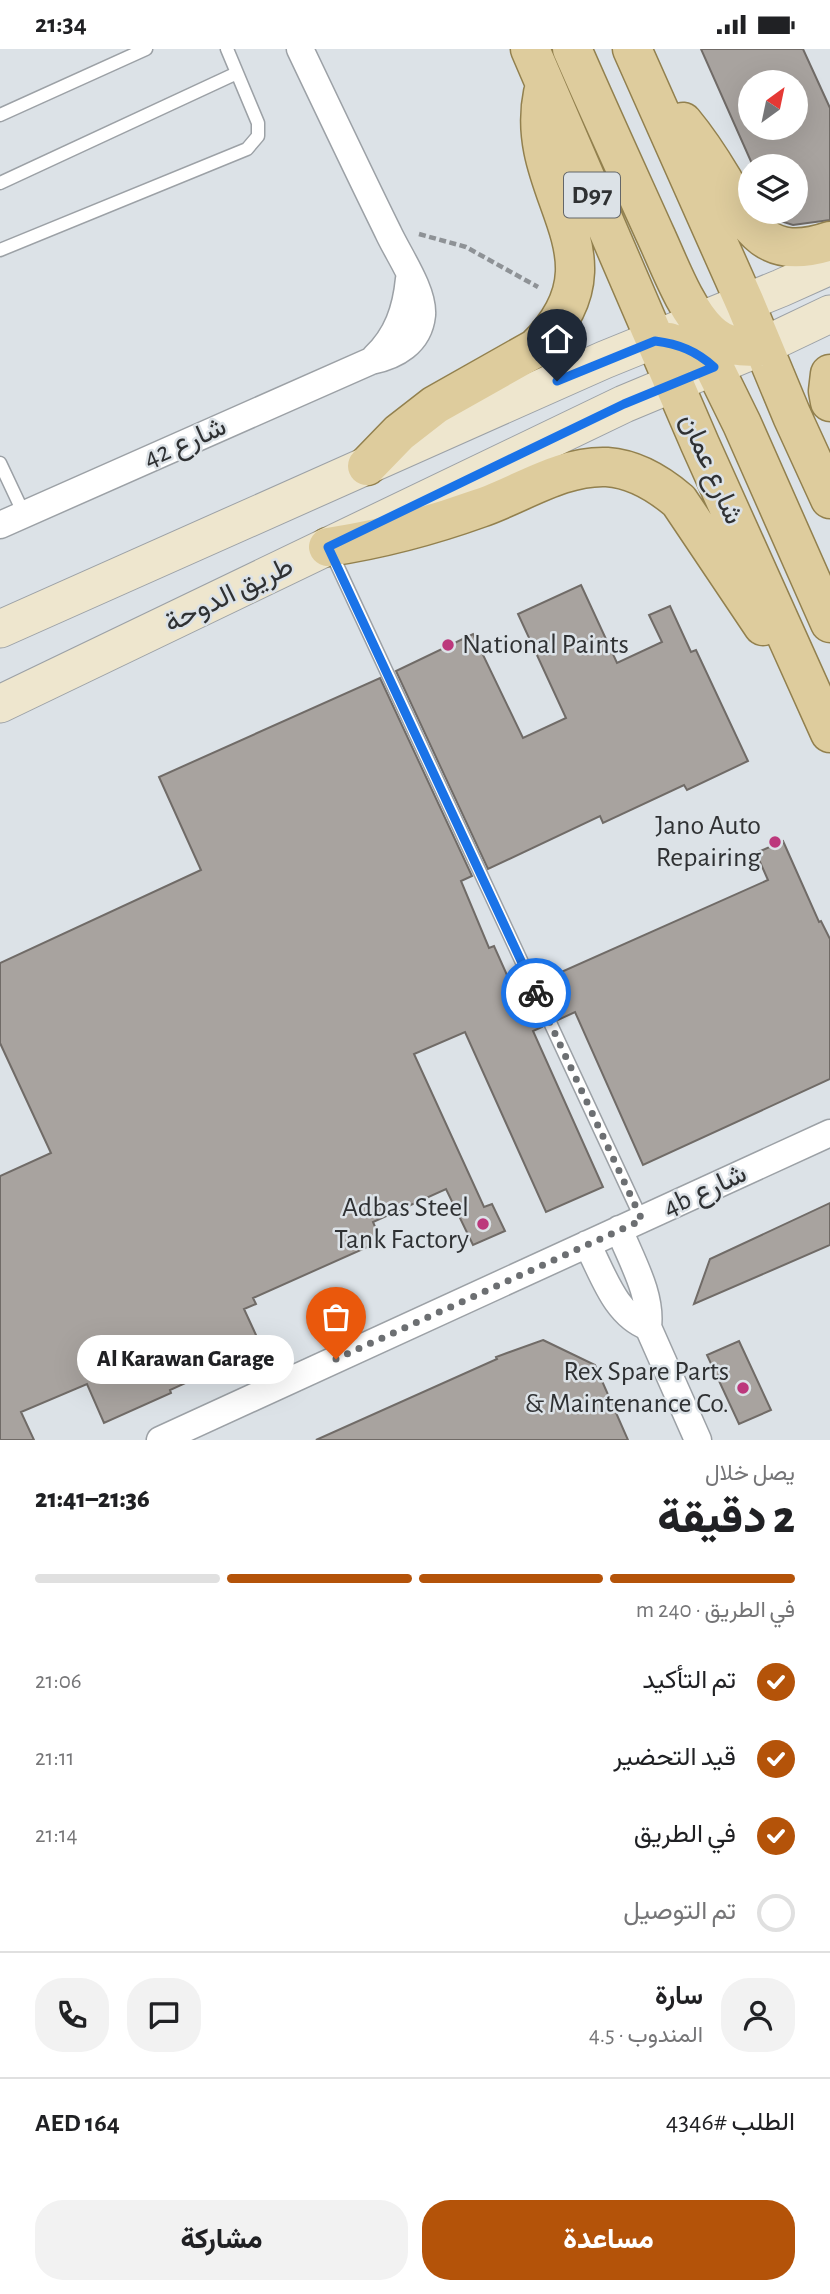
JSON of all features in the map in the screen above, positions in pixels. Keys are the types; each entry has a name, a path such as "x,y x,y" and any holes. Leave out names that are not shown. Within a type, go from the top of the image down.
{"main road":[{"name":"شارع عمان","path":"530,49 655,341 830,733"},
{"path":"572,49 667,261 700,322 715,337 735,346 763,346"},
{"path":"632,49 830,499"},
{"path":"367,465 399,433 435,405 536,348 549,335 568,307 574,286 575,260 569,229 550,180 543,152 540,110 545,84"},
{"path":"649,86 670,107 701,146 751,228 774,243 792,248 811,247 830,241"},
{"path":"0,629 604,360 830,266"},
{"name":"طريق الدوحة","path":"0,704 624,404 763,346 830,314"},
{"path":"655,341 687,348 714,367 830,623"},
{"path":"830,374 830,402"},
{"path":"328,547 370,541 410,531 482,508 570,472 609,467 628,471 664,488 679,501 754,615 801,670"}],"street":[{"path":"300,49 387,231"},
{"name":"شارع 42","path":"0,525 371,361 387,346 397,330 408,294 409,275 387,231"},
{"name":"4b شارع","path":"160,1440 830,1133"},
{"path":"630,1224 646,1299 648,1328 698,1440"},
{"path":"587,1244 622,1310 638,1324 648,1328"}],"lane":[{"path":"0,115 146,49"},
{"path":"0,250 247,149 258,136 258,123 227,49"},
{"path":"0,183 237,73"},
{"path":"0,463 24,514"},
{"path":"328,547 630,1224"}],"path":[{"path":"387,231 428,235 466,247 510,270 568,307"}],"building":[{"path":"701,49 803,49 830,108 830,220 808,223 808,154 748,154 741,140 808,140 808,70 738,70 738,132"},
{"path":"581,585 617,663 662,642 649,615 670,606 691,652 696,650 748,761 687,790 684,785 603,823 600,816 488,869 396,671 473,634 523,738 566,718 518,614"},
{"path":"380,678 472,876 461,881 489,948 494,946 515,993 525,988 542,1027 533,1031 603,1187 546,1212 465,1032 414,1054 484,1207 492,1204 505,1231 473,1245 446,1189 373,1222 381,1241 253,1298 256,1304 244,1309 262,1348 104,1423 87,1384 21,1412 34,1440 0,1440 0,1176 51,1153 0,1043 0,963 201,870 159,777"},
{"path":"783,841 819,922 821,921 830,939 830,1079 643,1165 575,1012 558,1020 541,981 768,880 756,853"},
{"path":"830,1203 830,1245 694,1304 710,1259"},
{"path":"543,1340 595,1365 628,1440 316,1440 497,1359 496,1357"},
{"path":"739,1341 771,1410 739,1424 707,1355"}],"way so far":[{"path":"336,1359 642,1220 536,993"}],"place":[{"name":"National Paints","path":"448,645"},
{"name":"Jano Auto Repairing","path":"775,842"},
{"name":"Adbas Steel Tank Factory","path":"483,1224"},
{"name":"Al Karawan Garage","path":"336,1359"},
{"name":"Rex Spare Parts & Maintenance Co.","path":"743,1388"}],"route":[{"path":"536,993 328,547 624,404 714,367 687,348 655,341 557,381"}]}
